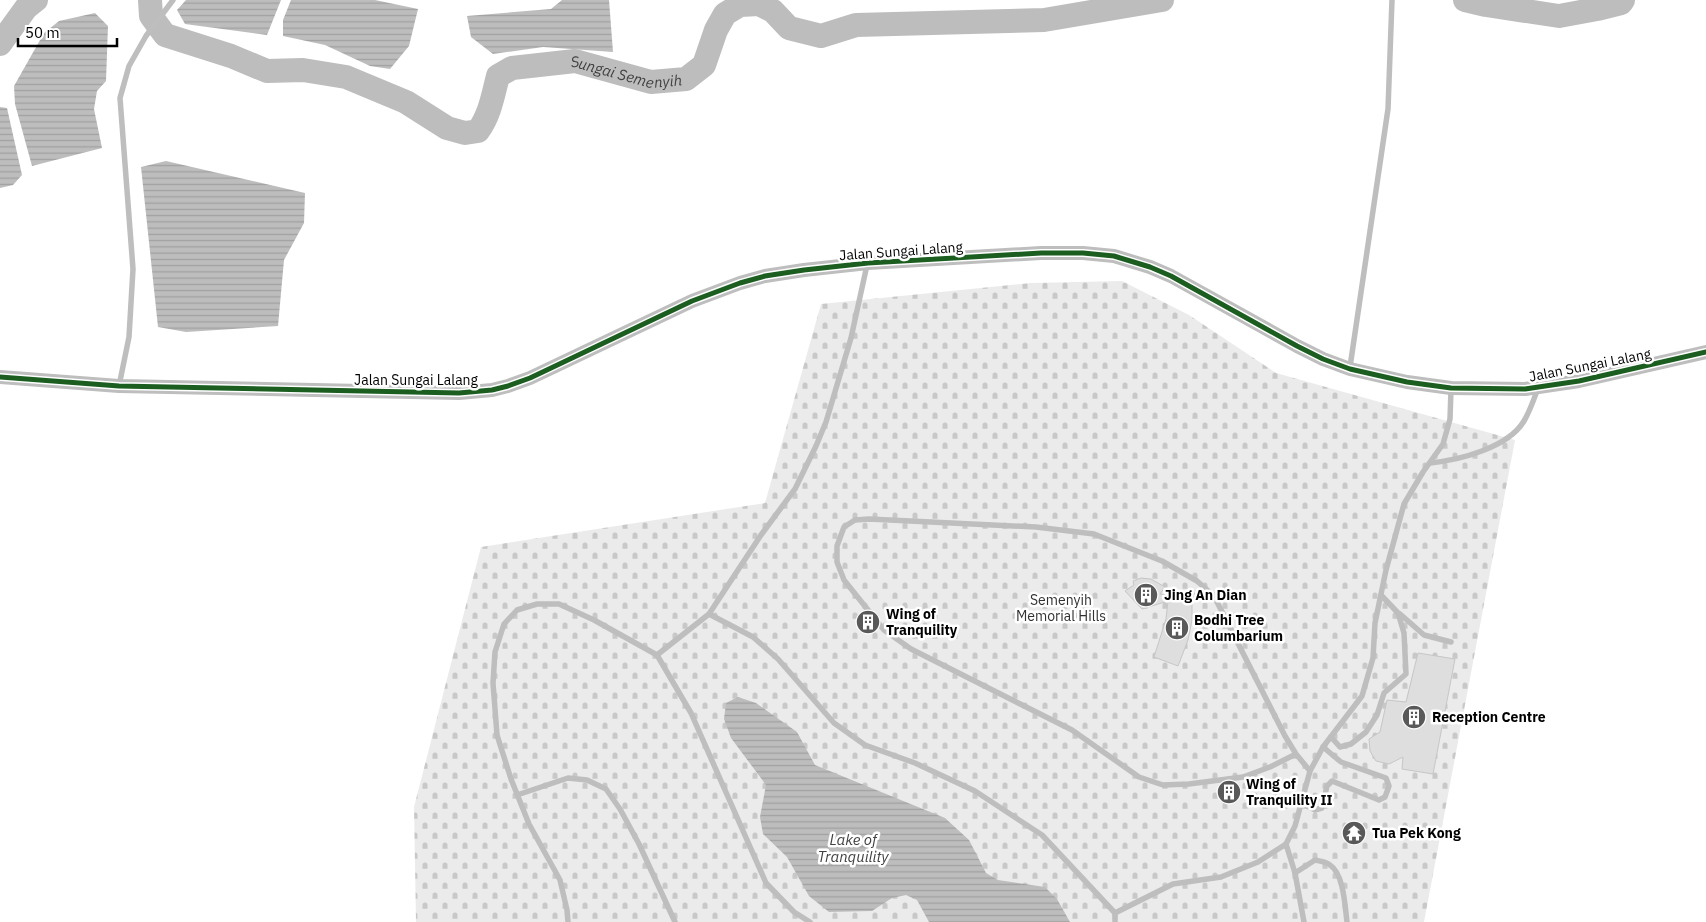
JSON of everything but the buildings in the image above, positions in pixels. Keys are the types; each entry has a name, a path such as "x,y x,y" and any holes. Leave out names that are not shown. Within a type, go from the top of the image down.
{"street":[{"name":"Jalan Sungai Lalang","path":"0,377 119,386 459,393 492,390 530,378 692,301 740,283 775,275 868,262 1041,253 1083,253 1114,256 1150,267 1171,276 1297,346 1350,369 1407,382 1451,388 1538,388 1579,381 1706,352"}],"lane":[{"path":"119,386 129,337 133,269 120,98 129,66 146,36 173,0"},
{"path":"1350,369 1388,110 1392,3"},
{"path":"657,655 709,614 761,535 795,489 826,422 851,338 868,262"},
{"path":"1115,913 1173,884 1221,877 1239,870 1258,862 1286,844 1295,826 1310,771 1324,747 1362,696 1373,658 1375,623 1380,595 1404,504 1415,484 1443,444 1450,419 1451,388"},
{"path":"1430,463 1449,461 1484,450 1514,434 1524,421 1538,388"},
{"path":"1296,754 1270,767 1243,777 1189,784 1163,785 1139,777 1072,730 911,649 884,630 844,580 837,562 837,546 844,527 855,520 869,519 1036,527 1094,534 1162,561 1197,581 1214,596 1296,754 1310,771"},
{"path":"1380,595 1424,635 1451,642"},
{"path":"568,922 560,880 529,824 497,735 493,683 495,652 504,624 518,610 537,604 559,604 594,620 657,655 691,713 766,884 794,912 810,922"},
{"path":"1331,737 1340,747 1351,744 1366,732 1377,715 1384,692 1406,674 1404,633 1398,613"},
{"path":"709,614 753,637 778,659 834,723 865,745 915,763 975,791 1042,835 1115,913 1115,922"},
{"path":"1302,802 1315,810 1322,808 1327,786 1332,781 1380,800 1385,797 1389,786 1386,778 1341,762 1324,747"},
{"path":"517,795 568,778 587,780 606,789 620,809 639,844 676,922"},
{"path":"1286,844 1295,873 1304,922"},
{"path":"1295,873 1315,860 1330,864 1338,875 1345,898 1347,922"}],"green space":[{"name":"Semenyih Memorial Hills","path":"1122,281 1189,315 1276,373 1515,440 1424,922 416,922 414,807 481,547 765,503 821,304 1031,283"}],"water":[{"path":"186,0 281,0 267,35 185,24 177,10"},
{"path":"291,0 375,0 418,9 409,46 390,69 370,66 325,45 283,36 283,20"},
{"path":"562,0 609,0 613,52 543,47 493,54 471,37 467,16 551,9"},
{"path":"95,13 108,26 106,81 97,91 94,109 102,148 32,166 15,104 14,86 44,33 59,21"},
{"path":"0,107 7,108 22,175 13,185 0,188"},
{"path":"166,161 305,193 304,223 284,260 278,326 186,332 158,327 141,167"},
{"name":"Lake of Tranquility","path":"738,697 756,703 797,732 815,765 945,818 969,840 986,873 998,880 1045,887 1057,899 1070,922 929,922 917,900 906,895 892,898 872,911 829,912 809,896 787,857 763,834 760,817 766,785 731,738 724,719 726,703"}],"waterway":[{"name":"Sungai Semenyih","path":"0,44 26,8 36,0"},
{"name":"Sungai Semenyih","path":"150,0 151,16 165,35 231,56 267,71 303,70 346,77 406,102 447,128 465,133 478,131 488,112 498,76 512,68 575,61 651,82 686,79 704,65 716,30 725,14 740,5 759,4 773,11 789,28 821,36 856,25 1044,20 1162,0"},
{"name":"Sungai Semenyih","path":"1465,0 1559,16 1597,9 1621,3 1623,0"}],"cycle path":[{"path":"0,377 119,386 459,393 492,390 530,378 692,301 765,276 868,263 1041,253 1083,253 1114,256 1150,267 1171,276 1323,359 1350,369 1407,382 1451,388 1525,389 1579,381 1706,352"}],"place":[{"name":"Jing An Dian","path":"1146,595"},
{"name":"Wing of Tranquility","path":"868,622"},
{"name":"Bodhi Tree Columbarium","path":"1177,628"},
{"name":"Reception Centre","path":"1414,717"},
{"name":"Wing of Tranquility II","path":"1229,792"},
{"name":"Tua Pek Kong","path":"1354,833"}]}
